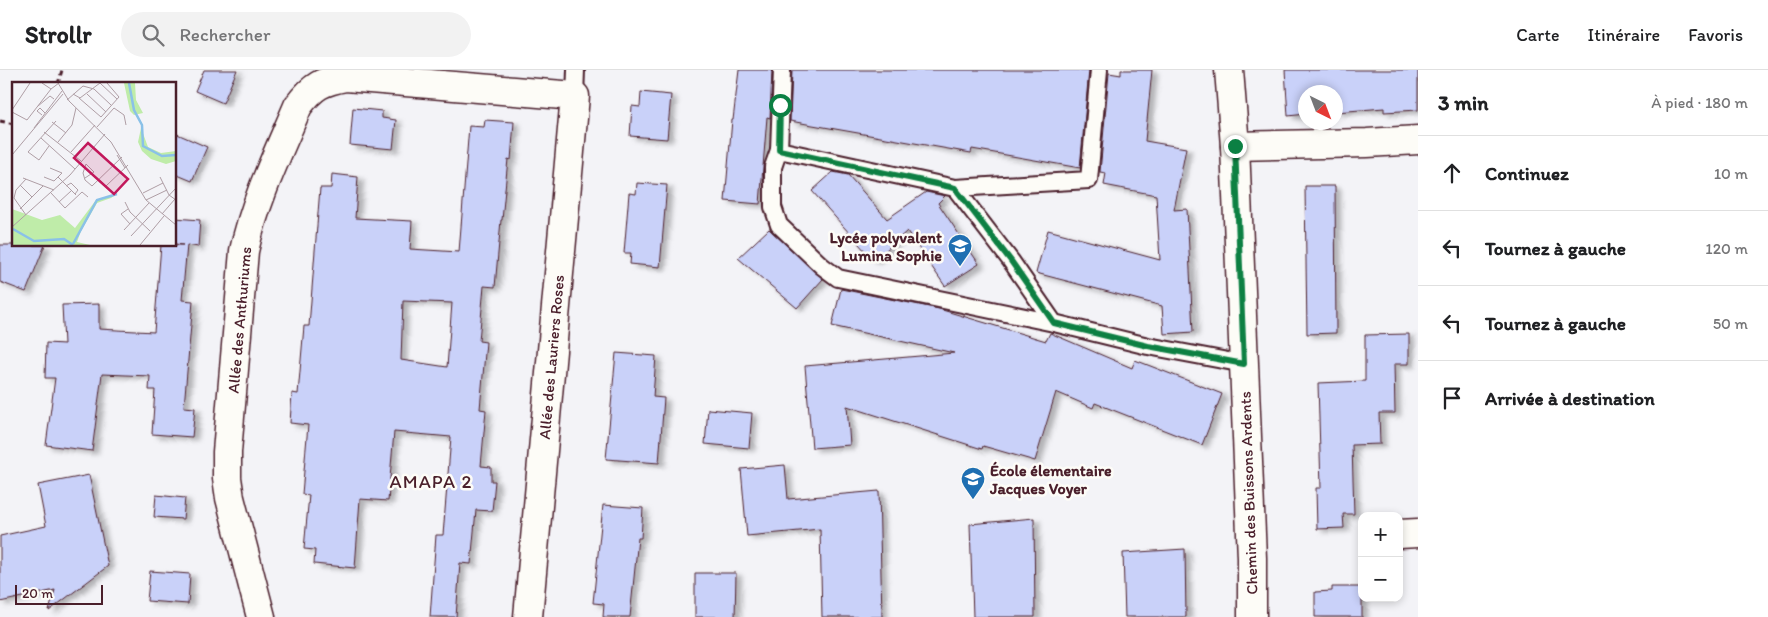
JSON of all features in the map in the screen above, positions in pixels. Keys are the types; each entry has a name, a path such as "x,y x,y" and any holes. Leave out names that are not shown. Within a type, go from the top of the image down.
{"street":[{"name":"Chemin des Buissons Ardents","path":"1229,70 1235,146 1252,558 1252,617"},
{"name":"Allée des Anthuriums","path":"261,617 230,498 227,478 227,452 244,251 256,205 298,106 307,94 319,84 346,77 575,83"},
{"name":"Allée des Lauriers Roses","path":"528,617 575,83"},
{"path":"1235,146 1418,140"},
{"path":"1403,534 1418,533"}],"lane":[{"path":"782,70 779,150 773,167 773,207 779,225 822,266 838,278 1054,323 1148,346 1244,364"},
{"path":"779,150 955,188 1089,180 1099,70"},
{"path":"955,188 1011,261 1054,323"}],"building":[{"path":"204,70 237,70 223,103 195,91"},
{"path":"739,70 772,70 770,118 767,117 760,204 725,201 732,120"},
{"path":"792,70 1089,70 1080,168 972,149 971,153 790,121"},
{"path":"1121,70 1152,70 1145,141 1186,148 1174,210 1187,209 1193,332 1164,334 1162,306 1036,273 1048,230 1160,260 1156,195 1104,185 1106,173 1100,172 1109,73 1121,75"},
{"path":"1285,70 1418,70 1418,110 1384,112 1384,108 1343,111 1343,85 1298,85 1298,115 1288,116"},
{"path":"641,92 671,95 667,139 630,136 632,106 640,107"},
{"path":"353,108 382,111 382,118 396,120 393,149 350,145"},
{"path":"485,120 514,122 511,160 508,159 495,287 484,286 479,341 486,342 480,409 486,410 481,466 491,467 491,481 495,481 492,511 476,510 471,564 460,563 456,617 430,617 436,535 443,535 451,437 394,432 388,501 360,499 355,568 314,564 315,550 304,549 309,495 302,494 308,425 290,423 292,393 298,394 304,326 309,326 320,188 331,188 332,174 358,177 355,218 412,221 410,249 459,252 469,126 484,127","holes":["403,301 452,303 447,367 401,360"]},
{"path":"176,133 207,147 192,181 176,174"},
{"path":"833,172 848,175 887,219 926,192 945,196 938,203 979,264 945,286 907,231 874,261 812,191"},
{"path":"637,183 667,185 660,267 630,264 631,253 624,253 629,193 636,194"},
{"path":"1305,186 1335,186 1336,333 1307,334"},
{"path":"176,218 200,220 198,247 187,245 182,300 193,301 184,407 195,408 192,437 152,434 155,390 149,390 150,376 102,374 92,451 46,445 55,378 45,378 46,343 64,344 62,305 99,304 99,329 154,332 161,246 183,245 176,244"},
{"path":"769,229 823,279 797,308 738,258"},
{"path":"0,245 45,246 26,292 0,282"},
{"path":"841,289 939,309 1046,341 1050,333 1132,368 1135,360 1222,394 1202,445 1095,403 1093,408 1056,392 1035,461 983,446 982,449 847,406 850,445 812,448 805,366 954,353 832,326"},
{"path":"1409,334 1409,364 1394,364 1395,413 1379,413 1380,444 1352,445 1354,514 1343,514 1344,528 1317,529 1316,488 1321,488 1318,383 1365,381 1365,335"},
{"path":"616,353 656,356 653,397 664,398 659,463 606,459"},
{"path":"708,409 752,413 749,448 705,444"},
{"path":"785,465 788,499 879,491 882,617 822,617 820,529 747,536 741,469"},
{"path":"89,475 108,566 49,611 55,590 0,602 0,536 46,526 38,485"},
{"path":"156,495 185,498 183,519 154,517"},
{"path":"603,505 643,508 641,538 638,538 630,617 603,617 604,604 593,603"},
{"path":"1034,518 1035,617 973,617 970,524"},
{"path":"1185,549 1186,617 1125,617 1123,553"},
{"path":"150,571 190,574 188,604 147,601"},
{"path":"695,573 736,573 735,617 695,617"},
{"path":"1332,587 1358,587 1358,602 1362,602 1362,617 1315,617 1315,592 1332,591"}],"place":[{"name":"Lycée polyvalent Lumina Sophie","path":"960,267"},
{"name":"École élementaire Jacques Voyer","path":"973,500"}],"district":[{"name":"AMAPA 2","path":"431,481"}],"route":[{"path":"780,105 779,150 955,188 1011,261 1054,323 1148,346 1244,364 1235,146"}]}
